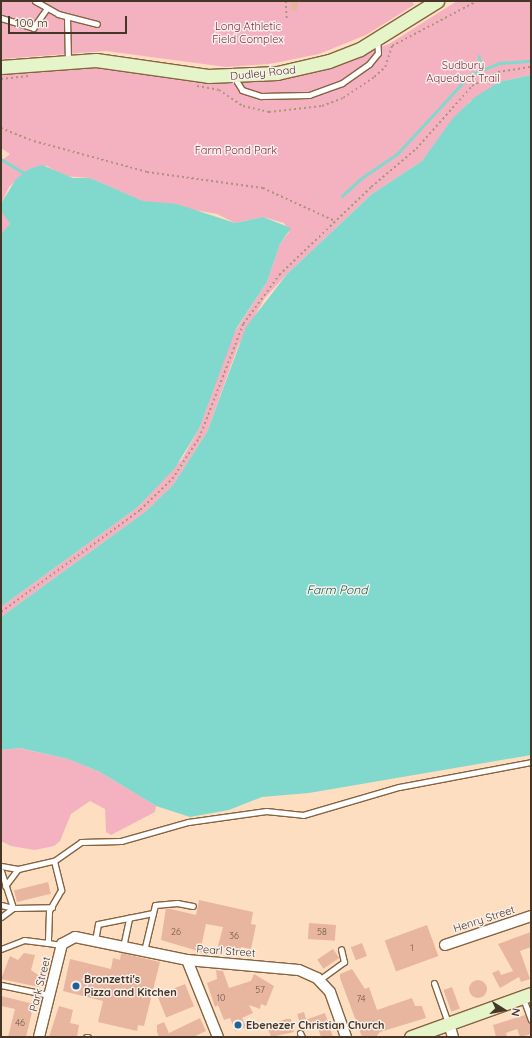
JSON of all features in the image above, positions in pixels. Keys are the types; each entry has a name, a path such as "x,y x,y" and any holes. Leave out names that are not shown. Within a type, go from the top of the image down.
{"street":[{"name":"Dudley Road","path":"1,66 68,61 111,61 192,74 234,77 311,66 377,40 437,1"},
{"name":"Henry Street","path":"445,945 531,916"},
{"name":"Pearl Street","path":"65,942 95,941 187,960 289,967 319,980 332,997 346,1037"},
{"name":"Park Street","path":"39,1037 49,995 65,942"},
{"path":"187,960 218,1037"},
{"path":"411,1037 527,996"},
{"path":"449,1024 453,1037"}],"lane":[{"path":"35,1 46,8 67,17 97,24"},
{"path":"1,18 33,28 46,8"},
{"path":"67,17 68,61"},
{"path":"234,77 242,90 261,96 310,95 342,83 369,64 378,53 377,40"},
{"path":"1,866 18,869 54,861 81,842 121,841 188,822 266,811 303,815 399,787 531,762"},
{"path":"48,943 52,907 61,890 54,861"},
{"path":"5,886 18,869"},
{"path":"1,871 12,908"},
{"path":"144,952 152,913 156,905 177,902 193,906"},
{"path":"1,905 12,908 52,907"},
{"path":"1,917 12,908"},
{"path":"95,941 98,924 152,913"},
{"path":"123,947 129,918"},
{"path":"1,949 24,940 48,943 65,942"},
{"path":"319,980 344,962 341,949"},
{"path":"434,983 449,1024"},
{"path":"1,985 49,995"},
{"path":"527,996 531,1020"}],"path":[{"path":"286,1 287,19"},
{"path":"1,612 140,510 172,479 199,438 231,350 253,307 279,275 335,220 416,149 472,86 498,72 531,68"},
{"path":"1,128 34,141 147,172 263,188 335,220"}],"green space":[{"name":"Long Athletic Field Complex","path":"1,1 412,1 414,5 366,35 319,54 270,64 226,67 106,51 1,59"},
{"name":"Farm Pond Park","path":"457,1 531,1 531,75 499,82 469,102 422,161 372,194 287,274 265,298 238,346 207,432 173,485 145,512 1,617 1,607 138,507 182,459 199,429 232,336 267,282 280,244 289,232 284,223 263,217 235,223 217,214 142,201 90,178 63,176 47,166 29,169 9,187 2,202 10,225 1,234 1,161 10,154 1,148 1,75 95,68 210,84 278,79 331,66 389,44"},
{"path":"19,748 68,759 100,772 156,806 155,812 111,835 106,832 105,809 90,801 71,814 60,841 54,846 35,850 11,846 1,841 1,750"}],"water":[{"name":"Farm Pond","path":"531,75 531,755 309,793 262,797 229,810 190,817 156,806 100,772 68,759 20,748 1,750 1,617 145,512 173,485 207,432 246,327 287,274 372,194 422,161 453,118 475,97 499,82"},
{"path":"42,165 73,178 90,178 143,201 177,204 235,223 263,217 291,228 280,244 267,282 236,329 199,429 175,468 138,507 1,607 1,234 10,224 1,211 2,202 16,179 29,169"}],"building":[{"path":"292,1 298,1 297,11 290,10"},
{"path":"48,882 51,894 17,902 14,890"},
{"path":"199,900 253,912 251,924 256,925 251,949 241,947 240,951 218,946 223,927 206,924 201,947 206,947 205,953 161,940 166,908 196,915"},
{"path":"309,923 336,925 335,941 308,939"},
{"path":"427,925 438,956 396,971 385,940"},
{"path":"531,932 531,947 520,951 530,979 521,982 519,977 500,988 492,973 499,970 501,975 513,971 498,944"},
{"path":"362,943 367,956 356,960 351,947"},
{"path":"333,949 339,958 323,969 317,960"},
{"path":"24,953 35,955 31,970 41,977 39,987 1,979 10,956 18,960"},
{"path":"121,953 160,962 144,1026 138,1025 137,1031 98,1022 103,1001 63,991 70,959 111,969 113,958 120,960"},
{"path":"352,969 365,989 369,987 377,1010 412,998 415,1006 422,1006 426,1018 380,1032 376,1037 362,1037 340,978 340,974"},
{"path":"216,970 223,971 229,988 251,981 254,974 274,986 266,1006 261,1004 260,1009 249,1005 253,1013 242,1018 246,1027 235,1031 230,1018 224,1020 218,1005 215,1007 207,983 217,979"},
{"path":"478,980 482,981 486,985 486,993 482,997 478,998 474,997 470,993 469,989 470,985 474,981"},
{"path":"185,984 194,1006 166,1017 157,995"},
{"path":"452,987 460,1009 451,1012 444,990"},
{"path":"1,996 34,1004 26,1037 8,1037 15,1009 1,1006"},
{"path":"59,1006 73,1010 70,1023 79,1025 77,1037 49,1037"},
{"path":"304,1012 306,1019 299,1021 297,1014"},
{"path":"325,1013 333,1037 321,1037 317,1025 307,1025 305,1020"},
{"path":"525,1015 531,1024 531,1034 520,1037 517,1029 506,1033 507,1037 496,1037 493,1025"},
{"path":"200,1018 206,1031 193,1037 159,1037 157,1032 157,1025 164,1022 169,1033"},
{"path":"286,1019 291,1019 294,1032 271,1037 267,1026"}],"waterway":[{"path":"479,56 482,68"},
{"path":"342,196 360,179 397,154 470,75 499,63 531,61"},
{"path":"1,159 24,173"}],"place":[{"name":"Bronzetti's Pizza and Kitchen","path":"76,986"},
{"name":"Ebenezer Christian Church","path":"238,1025"}],"park label":[{"name":"Sudbury Aqueduct Trail","path":"463,72"}]}
